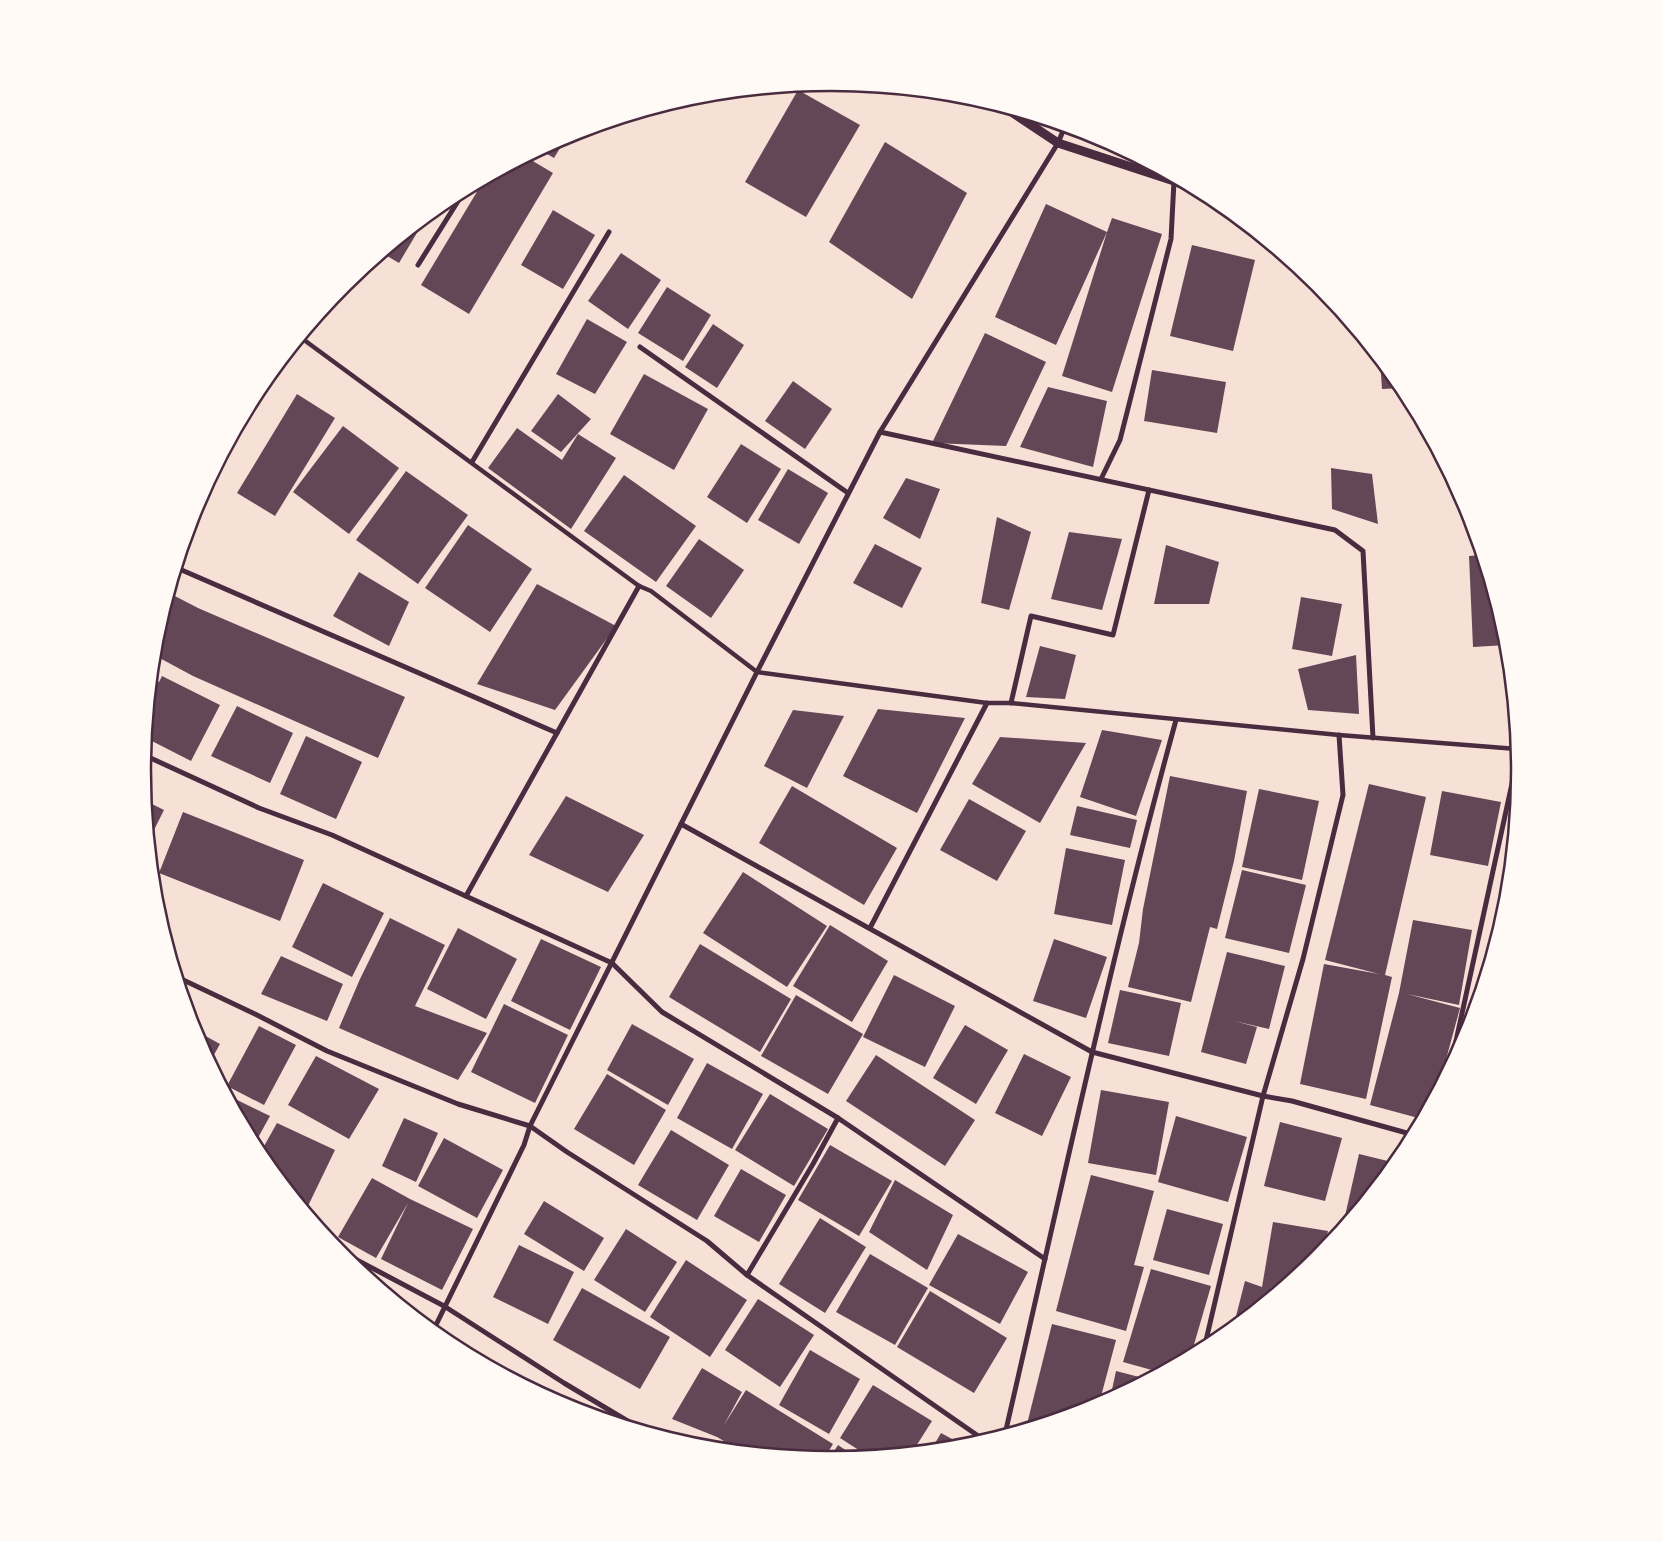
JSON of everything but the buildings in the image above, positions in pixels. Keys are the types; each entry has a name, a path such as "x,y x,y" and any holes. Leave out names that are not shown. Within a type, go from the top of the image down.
{"street":[{"path":"1021,118 1058,143 1166,179"},
{"path":"436,1324 524,1145 530,1126 757,672 880,432 1058,143 1062,132"},
{"path":"1101,479 1120,440 1171,239 1174,184"},
{"path":"418,265 456,204"},
{"path":"472,462 609,232"},
{"path":"305,341 639,586 650,591 757,672 987,703 1011,703 1176,720 1510,749"},
{"path":"640,347 848,493"},
{"path":"880,432 1335,530 1363,551 1373,738"},
{"path":"1011,703 1031,616 1113,636 1149,490"},
{"path":"182,570 557,734"},
{"path":"466,896 639,586"},
{"path":"870,928 987,703"},
{"path":"1006,1428 1092,1052 1153,802 1176,720"},
{"path":"1207,1337 1263,1096 1303,959 1343,795 1339,735"},
{"path":"152,758 259,808 332,835 612,963 662,1012 838,1118 1046,1259"},
{"path":"1457,1035 1510,793"},
{"path":"681,824 1092,1052 1263,1096 1292,1101 1406,1133"},
{"path":"184,980 327,1051 458,1104 530,1126 567,1152 707,1241 747,1275 977,1435"},
{"path":"747,1275 838,1118"},
{"path":"361,1262 444,1306 621,1418"}]}
